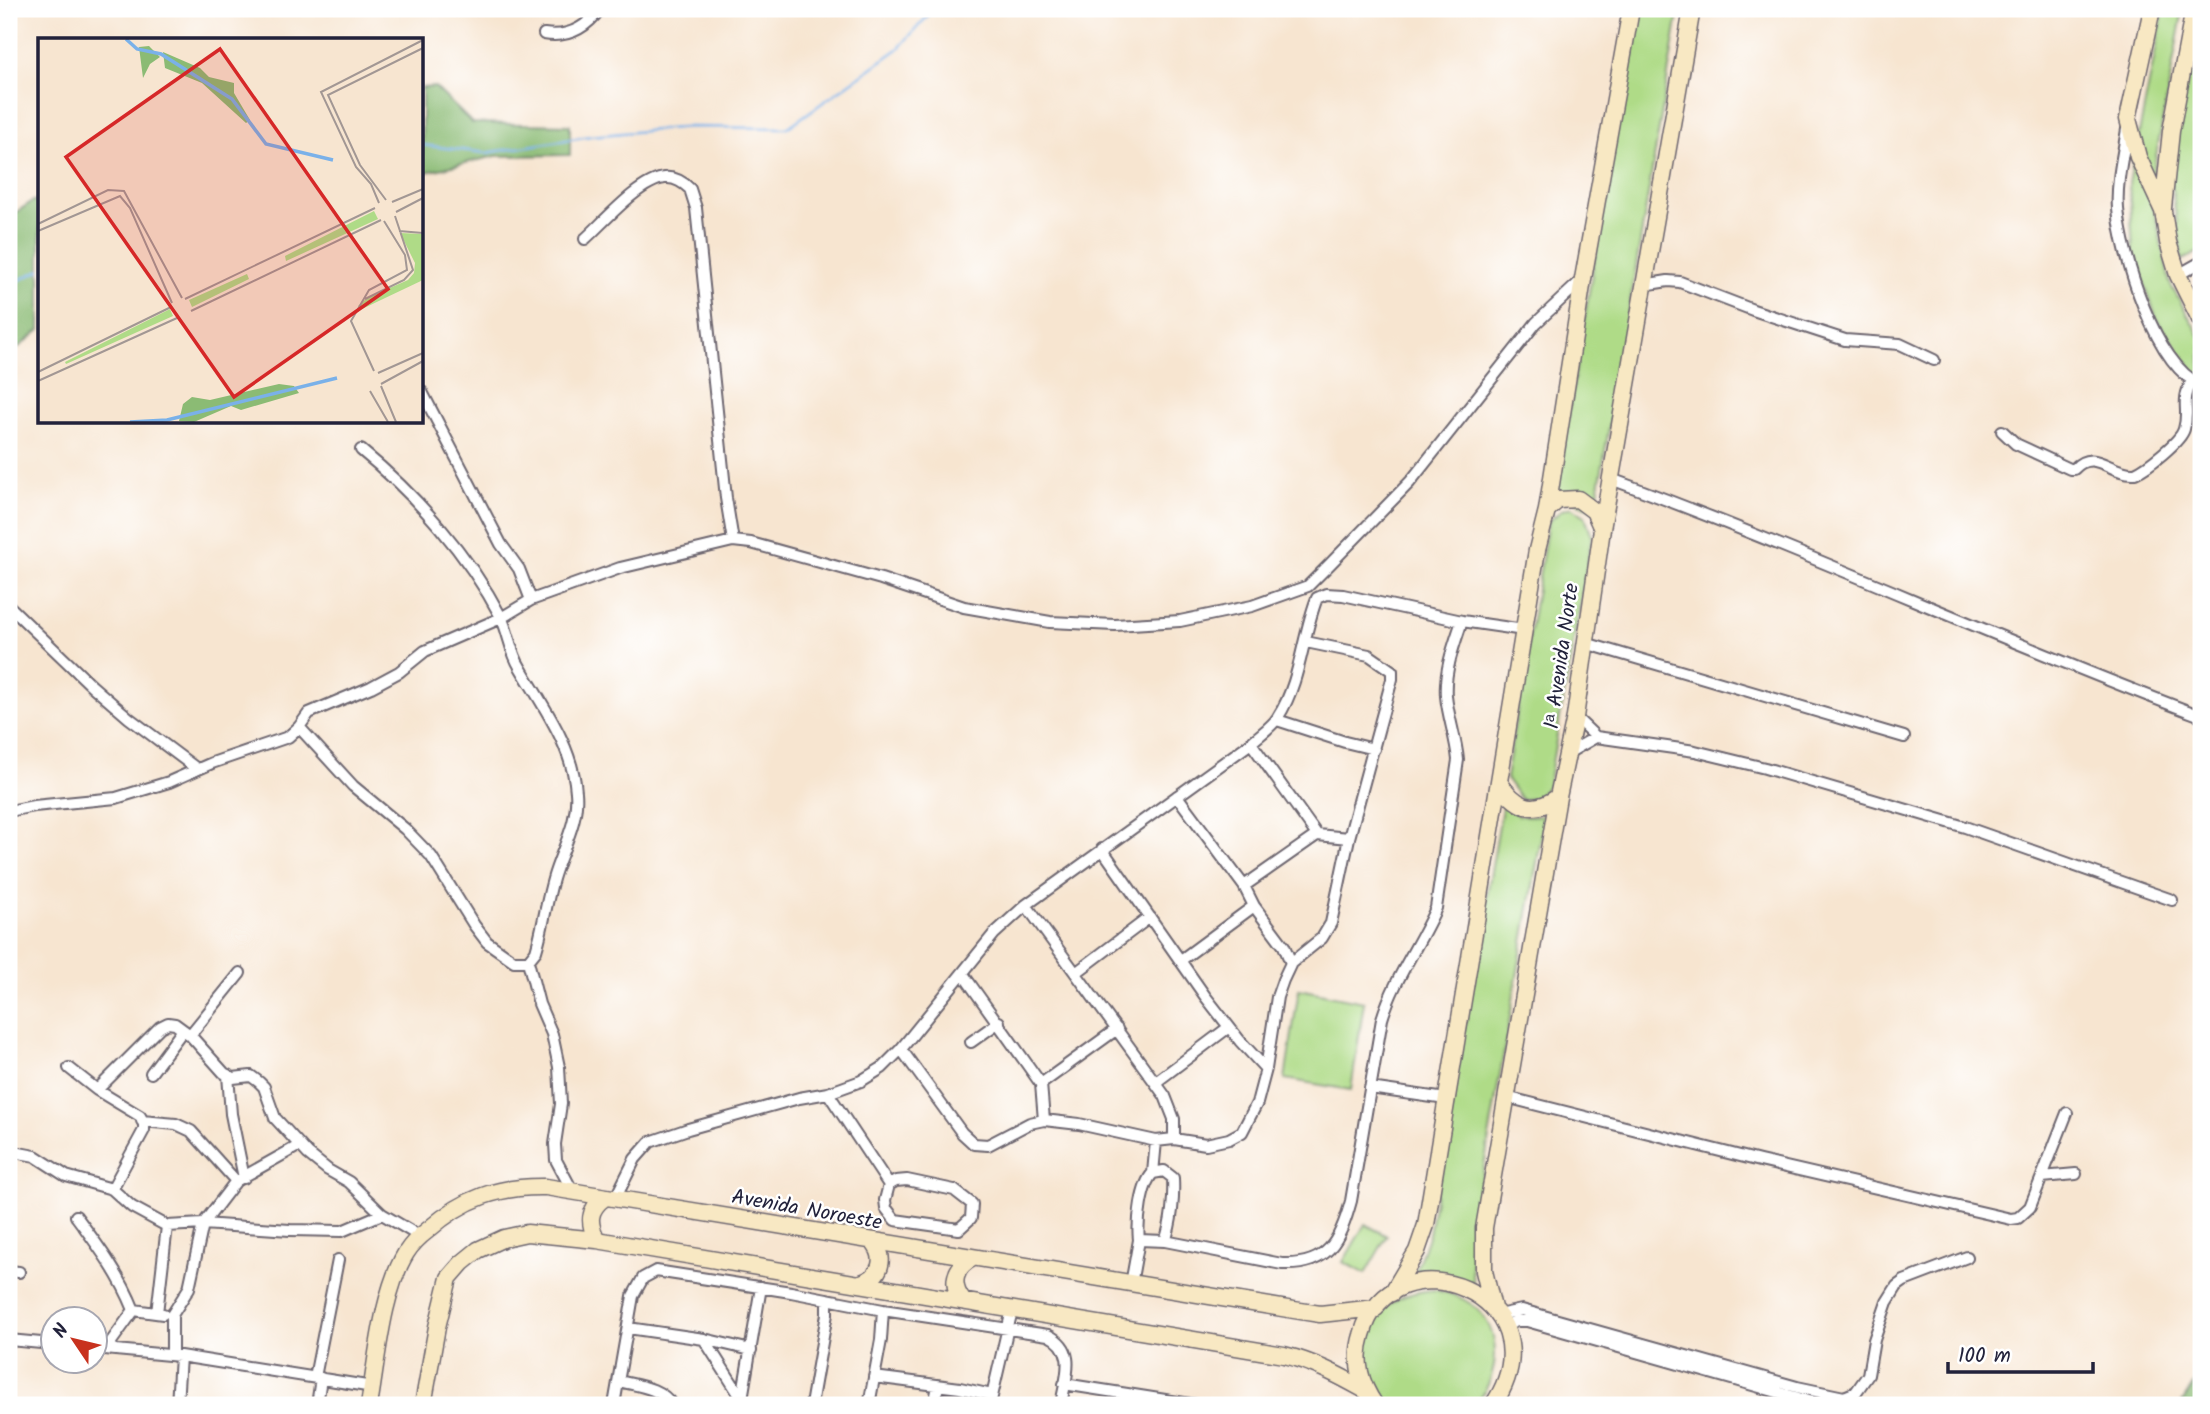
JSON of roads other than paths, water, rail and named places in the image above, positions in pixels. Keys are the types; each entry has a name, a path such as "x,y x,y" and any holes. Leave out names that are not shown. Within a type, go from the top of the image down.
{"main road":[{"name":"1ᵃ Avenida Norte","path":"1392,1293 1416,1251 1426,1225 1524,630 1547,510 1583,279 1631,9"},
{"name":"1ᵃ Avenida Norte","path":"1493,1405 1503,1390 1509,1369 1510,1348 1484,1271 1482,1239 1558,797 1575,717 1601,529 1692,9"},
{"path":"2151,9 2128,119 2138,157 2163,211"},
{"path":"2194,9 2171,131 2163,211 2168,242 2178,275 2201,321"},
{"path":"1547,510 1558,500 1578,499 1594,511 1601,529"},
{"path":"1499,782 1510,798 1525,806 1540,807 1558,797"},
{"name":"Avenida Noroeste","path":"369,1405 388,1296 406,1253 442,1217 466,1202 491,1192 527,1186 683,1208 873,1242 1320,1314 1376,1308"},
{"path":"597,1240 590,1218 593,1208 609,1199"},
{"path":"424,1405 437,1327 449,1278 478,1250 504,1238 527,1233 597,1240 861,1283 1306,1360 1365,1390"},
{"path":"861,1283 874,1276 881,1262 878,1248 873,1242"},
{"path":"963,1301 958,1295 955,1280 961,1266 973,1258"},
{"path":"1375,1405 1365,1390 1358,1369 1358,1347 1364,1326 1376,1308 1392,1293 1411,1284 1432,1280 1455,1283 1476,1293 1498,1316"}],"street":[{"path":"544,34 563,36 571,33 589,22 600,9"},
{"path":"2002,431 2016,444 2070,469 2080,462 2091,460 2125,473 2135,473 2181,435 2185,424 2185,392 2197,383 2163,345 2139,294 2128,259 2118,208 2128,119"},
{"path":"586,239 632,197 654,181 665,178 680,181 690,189 694,197 726,498 733,541"},
{"path":"2178,275 2201,262"},
{"path":"9,811 116,798 170,782 197,769 288,737 309,713 399,672 425,651 501,618 531,600 620,568 733,541 751,543 869,575 964,607 1050,622 1115,625 1180,621 1252,606 1308,586 1410,482 1536,323 1583,279"},
{"path":"1643,285 1680,282 1753,310 1845,340 1900,344 1934,360"},
{"path":"424,396 501,544 519,569 531,600"},
{"path":"361,450 382,467 464,559 501,618 510,650 544,705 571,765 576,790 573,824 554,877 536,951 528,961"},
{"path":"1611,479 1706,514 2126,688 2201,716"},
{"path":"1308,586 1317,598"},
{"path":"609,1199 635,1159 650,1142 799,1098 828,1093 861,1081 882,1068 901,1049 994,934 1026,905 1251,743 1277,720 1306,642 1311,613 1317,598 1326,594 1343,594 1462,621 1524,630"},
{"path":"9,606 101,694 197,769"},
{"path":"1139,1240 1165,1241 1297,1265 1326,1253 1343,1229 1351,1201 1382,1019 1389,995 1436,908 1458,760 1456,736 1448,709 1447,678 1462,621"},
{"path":"901,1049 969,1142 974,1144 988,1145 1030,1123 1044,1119 1156,1141 1174,1139 1206,1144 1229,1139 1242,1132 1257,1103 1266,1069 1277,997 1291,963 1322,938 1331,923 1349,838 1390,691 1392,671 1369,655 1306,642"},
{"path":"1585,643 1904,737"},
{"path":"1575,717 1596,737 1695,751 1765,768 1965,827 2172,900"},
{"path":"1277,720 1345,743 1374,749"},
{"path":"299,727 353,786 405,829 431,856 487,942 514,961 528,961"},
{"path":"1568,753 1596,737"},
{"path":"1251,743 1317,835"},
{"path":"1177,796 1244,886 1284,946 1291,963"},
{"path":"1244,886 1317,835 1349,838"},
{"path":"1102,849 1229,1027 1266,1069"},
{"path":"1026,905 1156,1082 1171,1107 1174,1139"},
{"path":"1181,960 1255,906"},
{"path":"1077,972 1150,916"},
{"path":"528,961 539,1004 552,1034 559,1067 561,1104 555,1144 556,1160 573,1192"},
{"path":"151,1073 240,973"},
{"path":"963,974 1041,1084 1044,1119"},
{"path":"971,1042 999,1022"},
{"path":"97,1090 160,1027 169,1023 175,1024 186,1032 210,1061 228,1075 233,1078 251,1076 260,1082 275,1118 299,1145 328,1170 349,1182 382,1214 421,1237"},
{"path":"1156,1082 1229,1027"},
{"path":"1041,1084 1117,1029"},
{"path":"69,1068 97,1090 140,1116 142,1121 144,1130 112,1189"},
{"path":"228,1075 240,1180"},
{"path":"1370,1088 1446,1099"},
{"path":"828,1093 889,1185 886,1208 895,1220 959,1229 971,1218 972,1203 954,1190 907,1180 889,1185"},
{"path":"1506,1097 1999,1218 2018,1218 2025,1213 2033,1200 2067,1113"},
{"path":"142,1121 176,1124 191,1132 240,1180"},
{"path":"1131,1284 1143,1196 1148,1177 1153,1172 1156,1141"},
{"path":"177,1405 172,1315 189,1289 203,1224 240,1180 299,1145"},
{"path":"9,1151 35,1156 66,1176 112,1189 132,1207 167,1226 203,1224 342,1231 382,1214"},
{"path":"1153,1172 1164,1171 1173,1178 1165,1241"},
{"path":"2042,1177 2076,1174"},
{"path":"76,1216 111,1262 134,1310"},
{"path":"157,1313 167,1226"},
{"path":"1498,1316 1522,1310 1797,1387 1844,1397 1856,1392 1868,1375 1874,1340 1887,1302 1896,1286 1967,1257"},
{"path":"317,1405 318,1378 338,1260"},
{"path":"614,1405 633,1296 643,1278 650,1273 664,1271 883,1310 1048,1335 1058,1340 1067,1354 1061,1405"},
{"path":"744,1402 761,1287"},
{"path":"811,1405 827,1314 827,1299"},
{"path":"134,1310 172,1315"},
{"path":"108,1340 134,1310"},
{"path":"869,1405 883,1310"},
{"path":"874,1377 960,1388 991,1400 1012,1310"},
{"path":"1498,1316 1527,1321 1823,1405"},
{"path":"628,1328 704,1339 751,1350"},
{"path":"704,1339 744,1402"},
{"path":"9,1340 38,1343"},
{"path":"108,1350 176,1356 373,1387"},
{"path":"619,1381 654,1390 667,1398 672,1405"},
{"path":"1064,1384 1197,1405"},
{"path":"934,1405 937,1387"}],"waterway":[{"path":"424,145 486,153 590,136 689,127 787,128 898,49 934,9"},
{"path":"9,285 38,271"}]}
